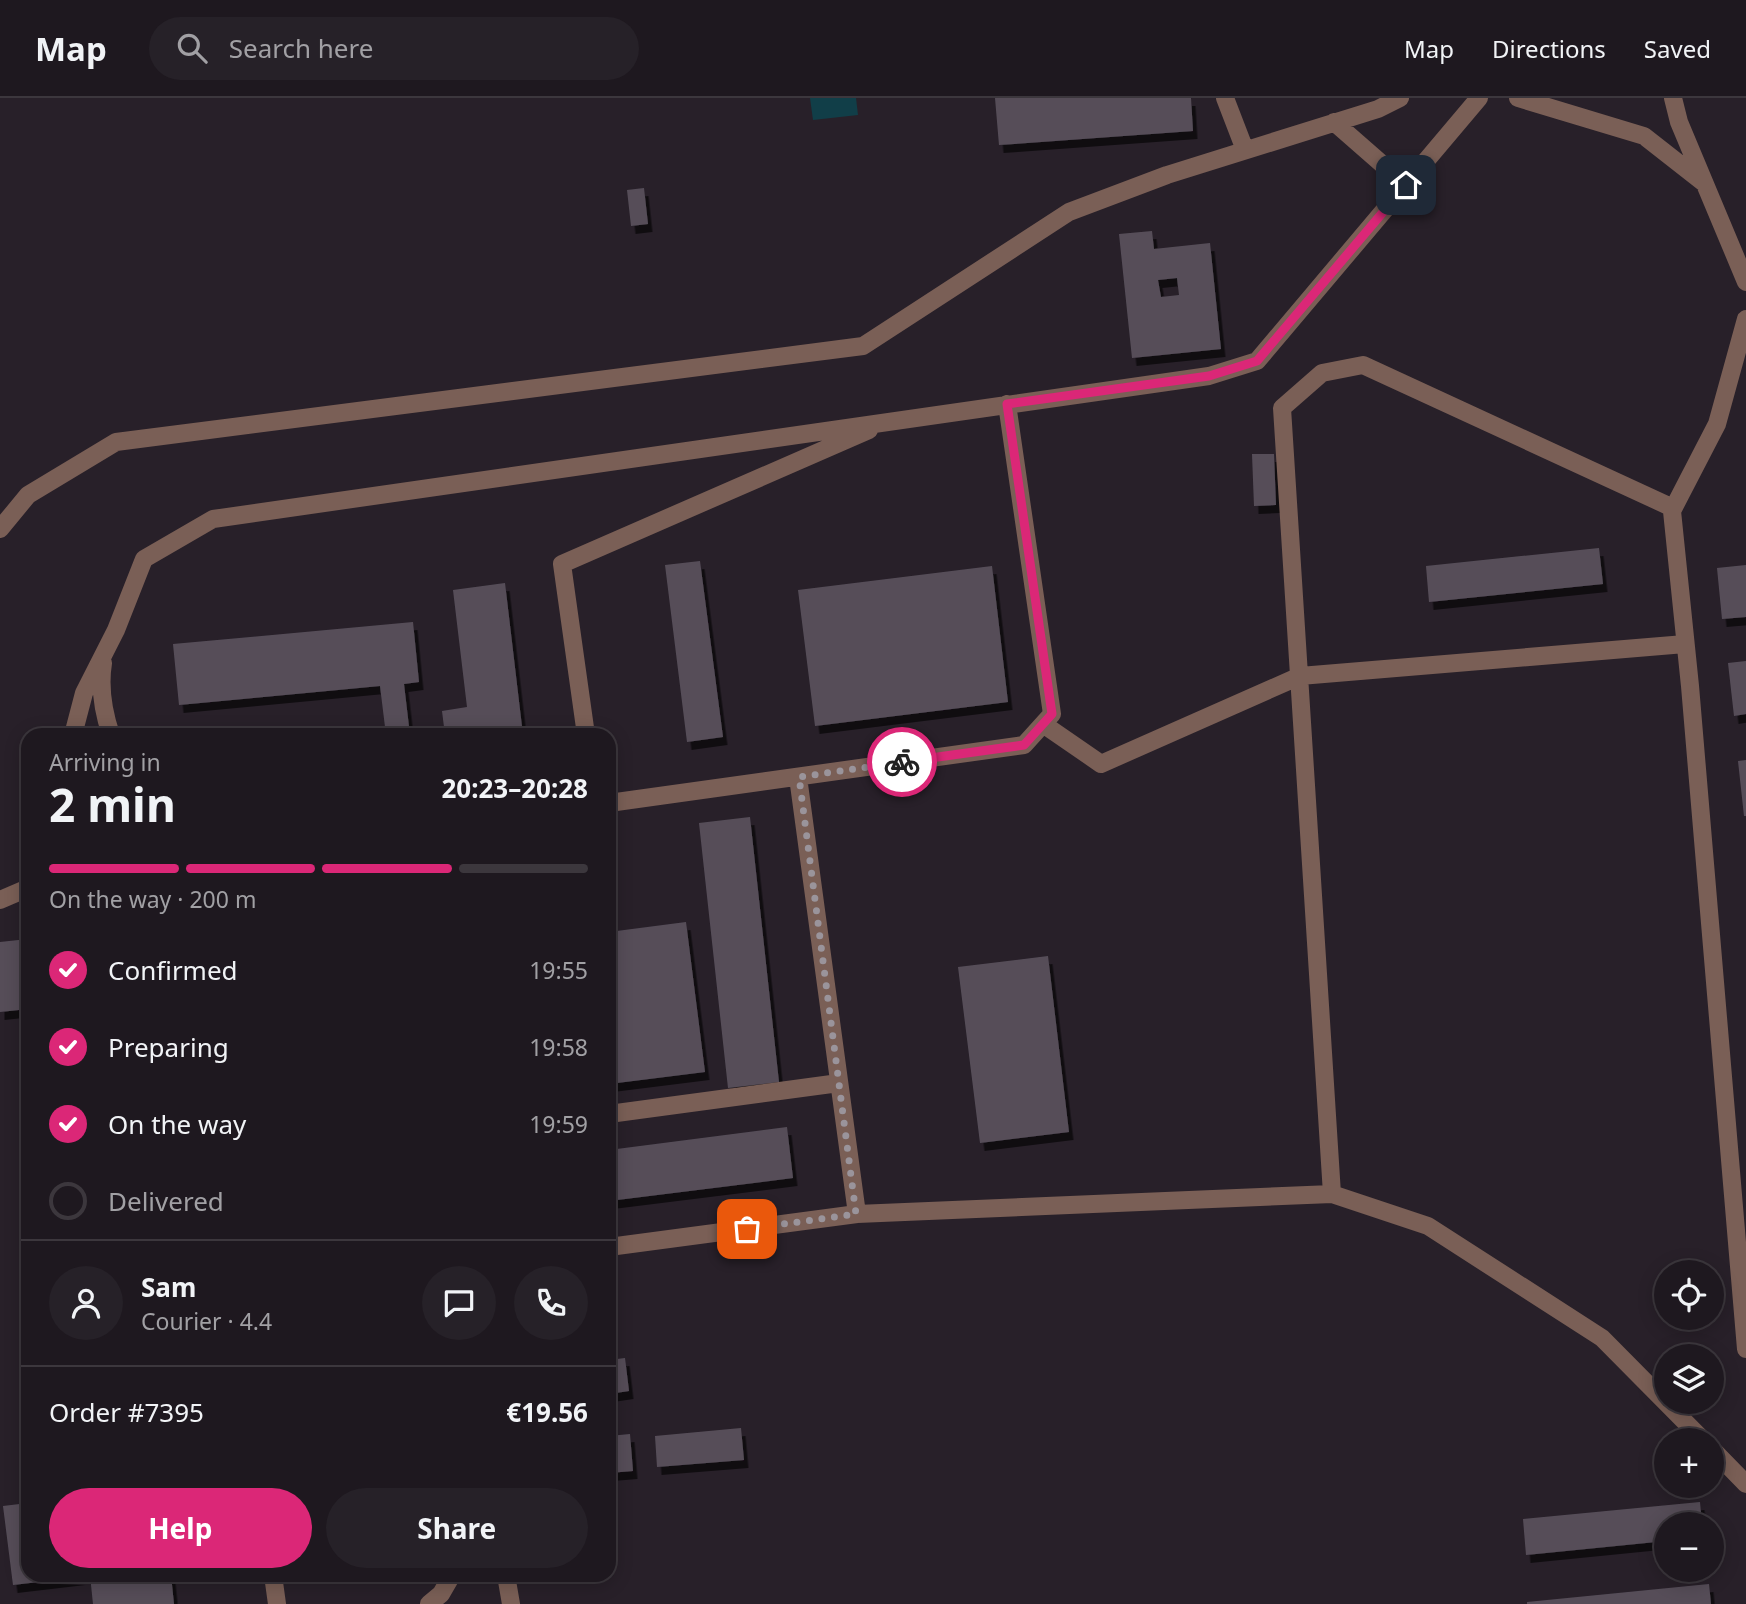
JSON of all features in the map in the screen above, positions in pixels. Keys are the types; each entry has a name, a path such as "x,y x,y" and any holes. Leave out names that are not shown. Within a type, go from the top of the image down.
{"street":[{"path":"1225,98 1245,150"},
{"path":"0,529 28,495 116,442 863,346 1069,212 1167,175 1378,108 1400,98"},
{"path":"75,728 84,693 116,630 144,559 213,519 1209,376 1257,361 1479,98"},
{"path":"1518,98 1644,136 1704,183"},
{"path":"1673,98 1679,122 1746,282"},
{"path":"1334,122 1406,185"},
{"path":"1746,319 1717,424 1673,508 1746,1349"},
{"path":"1332,1194 1282,408 1322,373 1363,365 1673,508"},
{"path":"616,802 1024,745 1052,714 1007,404"},
{"path":"585,728 562,564 890,421"},
{"path":"1043,724 1101,764 1300,676 1685,644"},
{"path":"104,654 100,680 109,728"},
{"path":"799,777 856,1214"},
{"path":"0,900 21,891"},
{"path":"616,1113 839,1083"},
{"path":"616,1246 856,1214 1332,1194 1428,1226 1602,1338 1691,1428"},
{"path":"1724,1461 1746,1484"},
{"path":"274,1582 276,1604"},
{"path":"429,1604 441,1594 448,1582"},
{"path":"507,1582 511,1604"}],"water":[{"path":"810,98 856,98 858,115 813,120"}],"building":[{"path":"995,98 1191,98 1193,131 999,145"},
{"path":"644,188 648,224 631,226 627,190"},
{"path":"1152,231 1154,249 1210,243 1221,349 1132,358 1119,234","holes":["1177,278 1179,295 1161,297 1158,280"]},
{"path":"1252,454 1274,454 1276,505 1254,506"},
{"path":"1599,548 1603,584 1429,602 1426,566"},
{"path":"700,561 723,737 687,742 665,565"},
{"path":"1746,565 1746,617 1722,619 1717,568"},
{"path":"992,566 1008,702 815,726 798,590"},
{"path":"505,583 522,728 444,728 442,711 467,707 453,590"},
{"path":"413,622 419,682 404,684 409,728 385,728 380,686 179,705 173,644"},
{"path":"1746,661 1746,714 1734,716 1728,663"},
{"path":"1746,760 1746,816 1744,816 1738,761"},
{"path":"750,817 779,1082 728,1088 699,823"},
{"path":"686,922 705,1072 616,1083 616,931"},
{"path":"21,940 21,1010 0,1012 0,942"},
{"path":"1048,956 1069,1132 980,1143 958,967"},
{"path":"787,1127 793,1178 616,1200 616,1149"},
{"path":"625,1358 629,1391 616,1393 616,1359"},
{"path":"741,1428 744,1460 657,1467 655,1436"},
{"path":"630,1434 633,1471 616,1472 616,1435"},
{"path":"1700,1502 1701,1512 1654,1512 1654,1542 1526,1555 1523,1519"},
{"path":"21,1504 21,1582 38,1582 13,1585 3,1506"},
{"path":"91,1582 172,1582 174,1604 93,1604"},
{"path":"1709,1584 1711,1604 1527,1604 1527,1602"}],"way so far":[{"path":"747,1229 856,1214 799,777 902,762"}],"route":[{"path":"902,762 1024,745 1052,714 1007,404 1209,376 1257,361 1406,185"}]}
